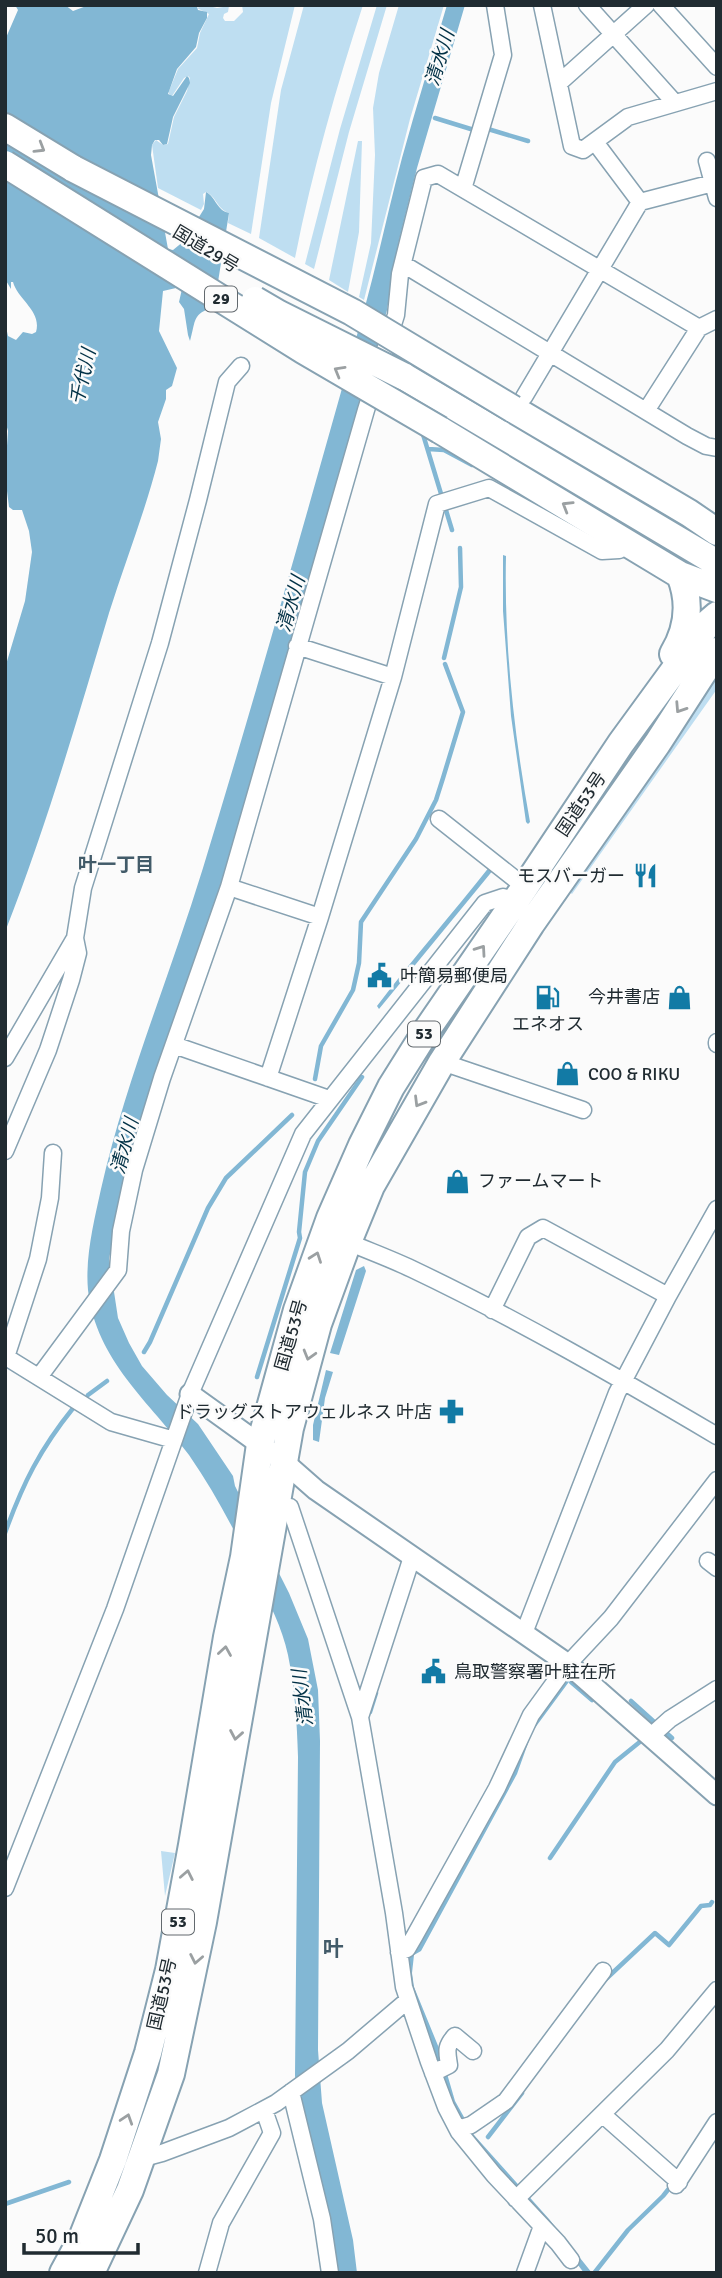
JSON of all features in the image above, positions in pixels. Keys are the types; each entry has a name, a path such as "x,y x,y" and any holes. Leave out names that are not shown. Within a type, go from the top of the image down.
{"highway":[{"name":"国道29号","path":"5,127 407,369 647,522 717,563"},
{"name":"国道29号","path":"5,150 279,314 407,369"},
{"name":"29","path":"5,164 303,350 680,575 717,589"},
{"name":"29","path":"74,169 352,312 519,403 717,532"},
{"name":"29","path":"407,369 717,550"},
{"path":"689,513 717,523"},
{"path":"621,743 681,641 686,622 687,601 680,575"},
{"name":"国道53号","path":"91,2273 142,2159 171,2074 191,1982 261,1595 250,1512 260,1444 297,1310 330,1218 391,1087 428,1028 621,743 717,615"},
{"name":"国道53号","path":"64,2273 82,2238 113,2160 148,2053 169,1970 227,1637 284,1461 298,1394 318,1324 348,1241 371,1186 442,1062 531,924 713,660"}],"street":[{"path":"463,189 503,55 495,5"},
{"path":"542,5 572,146 583,150 628,117 717,91"},
{"path":"587,5 676,103"},
{"path":"559,83 646,5"},
{"path":"661,5 717,68"},
{"path":"595,142 640,202"},
{"path":"640,202 715,191 707,161"},
{"path":"39,1377 118,1270 121,1231 134,1171 162,1078 229,887 297,646 396,315 400,274 424,178 438,174 699,328"},
{"path":"519,403 640,202"},
{"path":"403,264 687,436 717,449"},
{"path":"646,411 699,328 717,319"},
{"path":"5,1151 48,1050 78,953 75,938 83,888 160,643 227,382 241,366"},
{"path":"268,1078 393,677 437,504 489,488 602,551 619,550 625,541"},
{"path":"297,646 393,677"},
{"path":"439,819 520,893"},
{"path":"229,887 320,917"},
{"path":"5,1888 115,1609 190,1394 303,1134 485,903 520,893"},
{"path":"5,1058 75,938"},
{"path":"174,1045 329,1099"},
{"path":"442,1062 583,1110"},
{"path":"53,1153 50,1198 38,1259 6,1357 111,1422 174,1440"},
{"path":"524,1633 623,1380 717,1209"},
{"path":"492,1310 528,1237 543,1228 668,1296"},
{"path":"348,1241 410,1268 492,1310 623,1380 717,1436"},
{"path":"190,1394 284,1461 316,1490 568,1664 717,1795"},
{"path":"400,1952 407,1949 466,1847 506,1770 525,1724 568,1664 611,1618 717,1480"},
{"path":"290,1507 360,1717 404,1987 433,2073 446,2107 478,2157 571,2260"},
{"path":"360,1717 412,1557"},
{"path":"651,1736 670,1719 717,1689"},
{"path":"458,2129 471,2125 506,2101 603,1971"},
{"path":"516,2199 667,2050 717,1990"},
{"path":"113,2160 142,2159 229,2128 264,2110 348,2051 408,2000"},
{"path":"433,2073 449,2066 447,2045 455,2036 473,2051"},
{"path":"291,2092 322,2219 330,2273"},
{"path":"207,2273 221,2223 272,2133 264,2110"},
{"path":"602,2114 678,2183 717,2123"},
{"path":"525,2273 541,2226"}],"shaded area":[{"path":"205,5 217,8 229,6 223,18 225,21 234,21 243,12 242,5 295,5 271,103 251,234 228,223 229,213 206,192 203,194 204,204 201,210 158,188 152,145 156,140 163,145 168,144 174,117 187,91 190,78 184,78 172,96 169,91 178,69 197,48 200,33 209,14 197,8"},
{"path":"304,5 363,5 325,130 295,258 259,238 281,90"},
{"path":"377,5 387,5 349,132 314,269 305,264 340,129"},
{"path":"399,5 444,5 410,119 364,300 359,297 371,243 375,155 373,108 379,73"},
{"path":"358,141 362,141 359,232 348,292 329,280"},
{"path":"717,678 717,689 572,894 565,888"},
{"path":"161,1851 175,1853 165,1896"}],"water":[{"name":"千代川","path":"15,5 65,5 73,11 89,5 201,5 197,7 198,10 207,12 207,18 199,33 196,47 177,69 168,94 173,96 187,76 190,83 173,117 167,144 163,145 159,140 155,140 152,145 151,155 168,249 173,250 184,241 204,209 206,192 221,209 229,213 214,307 198,315 190,341 184,309 179,302 182,289 163,291 159,331 177,368 172,386 166,390 166,399 158,422 161,439 158,461 73,734 5,932 5,668 25,601 32,552 22,510 9,507 5,475 8,431 5,420 5,322 8,336 16,340 23,332 36,332 37,325 33,312 13,282 11,289 5,279 5,40 18,10"},
{"name":"清水川","path":"447,5 465,5 417,168 374,361 354,420 225,871 148,1095 127,1169 109,1259 118,1318 129,1343 142,1366 167,1395 198,1424 233,1476 235,1486 289,1593 308,1639 318,1690 320,1741 318,2050 322,2103 353,2240 357,2273 334,2273 295,2076 298,1757 288,1655 270,1606 217,1500 189,1455 127,1379 102,1338 93,1315 88,1290 88,1265 93,1226 111,1148 203,868 245,727 366,303 402,158"},
{"path":"503,555 506,556 511,689 530,822 528,824 511,716 503,611"},
{"path":"490,866 494,869 379,1009 377,1006"},
{"path":"364,1266 366,1271 339,1355 330,1353 356,1270"},
{"path":"326,1370 333,1372 325,1398 319,1442 313,1440 313,1425"},
{"path":"566,1676 571,1679 532,1732 517,1774 421,1951 414,1955 412,1973 414,1987 441,2053 455,2101 474,2135 549,2219 592,2273 584,2273 465,2134 409,1992 406,1971 409,1953 521,1744"}],"waterway":[{"path":"435,118 474,130"},
{"path":"488,129 528,141"},
{"path":"422,431 452,530"},
{"path":"428,449 444,450 472,465"},
{"path":"444,658 461,587 460,548"},
{"path":"315,1079 321,1046 353,990 359,963 361,922 416,839 436,800 443,778 463,712 445,664"},
{"path":"257,1377 300,1238 305,1172 318,1141 362,1077"},
{"path":"144,1352 208,1208 226,1178 292,1115"},
{"path":"88,1395 107,1381"},
{"path":"5,1533 34,1467 51,1437 74,1407"},
{"path":"571,1682 592,1700"},
{"path":"370,1712 376,1693"},
{"path":"631,1701 672,1738"},
{"path":"550,1858 615,1762 641,1741"},
{"path":"606,1979 655,1933 669,1945 701,1906 710,1905 712,1902"},
{"path":"488,2137 522,2093"},
{"path":"5,2204 69,2182"},
{"path":"595,2272 628,2230 671,2186"}],"place":[{"name":"モスバーガー","path":"645,876"},
{"name":"叶簡易郵便局","path":"380,976"},
{"name":"エネオス","path":"548,997"},
{"name":"今井書店","path":"680,997"},
{"name":"COO & RIKU","path":"568,1074"},
{"name":"ファームマート","path":"458,1181"},
{"name":"ドラッグストアウェルネス 叶店","path":"452,1412"},
{"name":"鳥取警察署叶駐在所","path":"434,1672"}],"district":[{"name":"叶一丁目","path":"116,865"},
{"name":"叶","path":"333,1949"}]}
